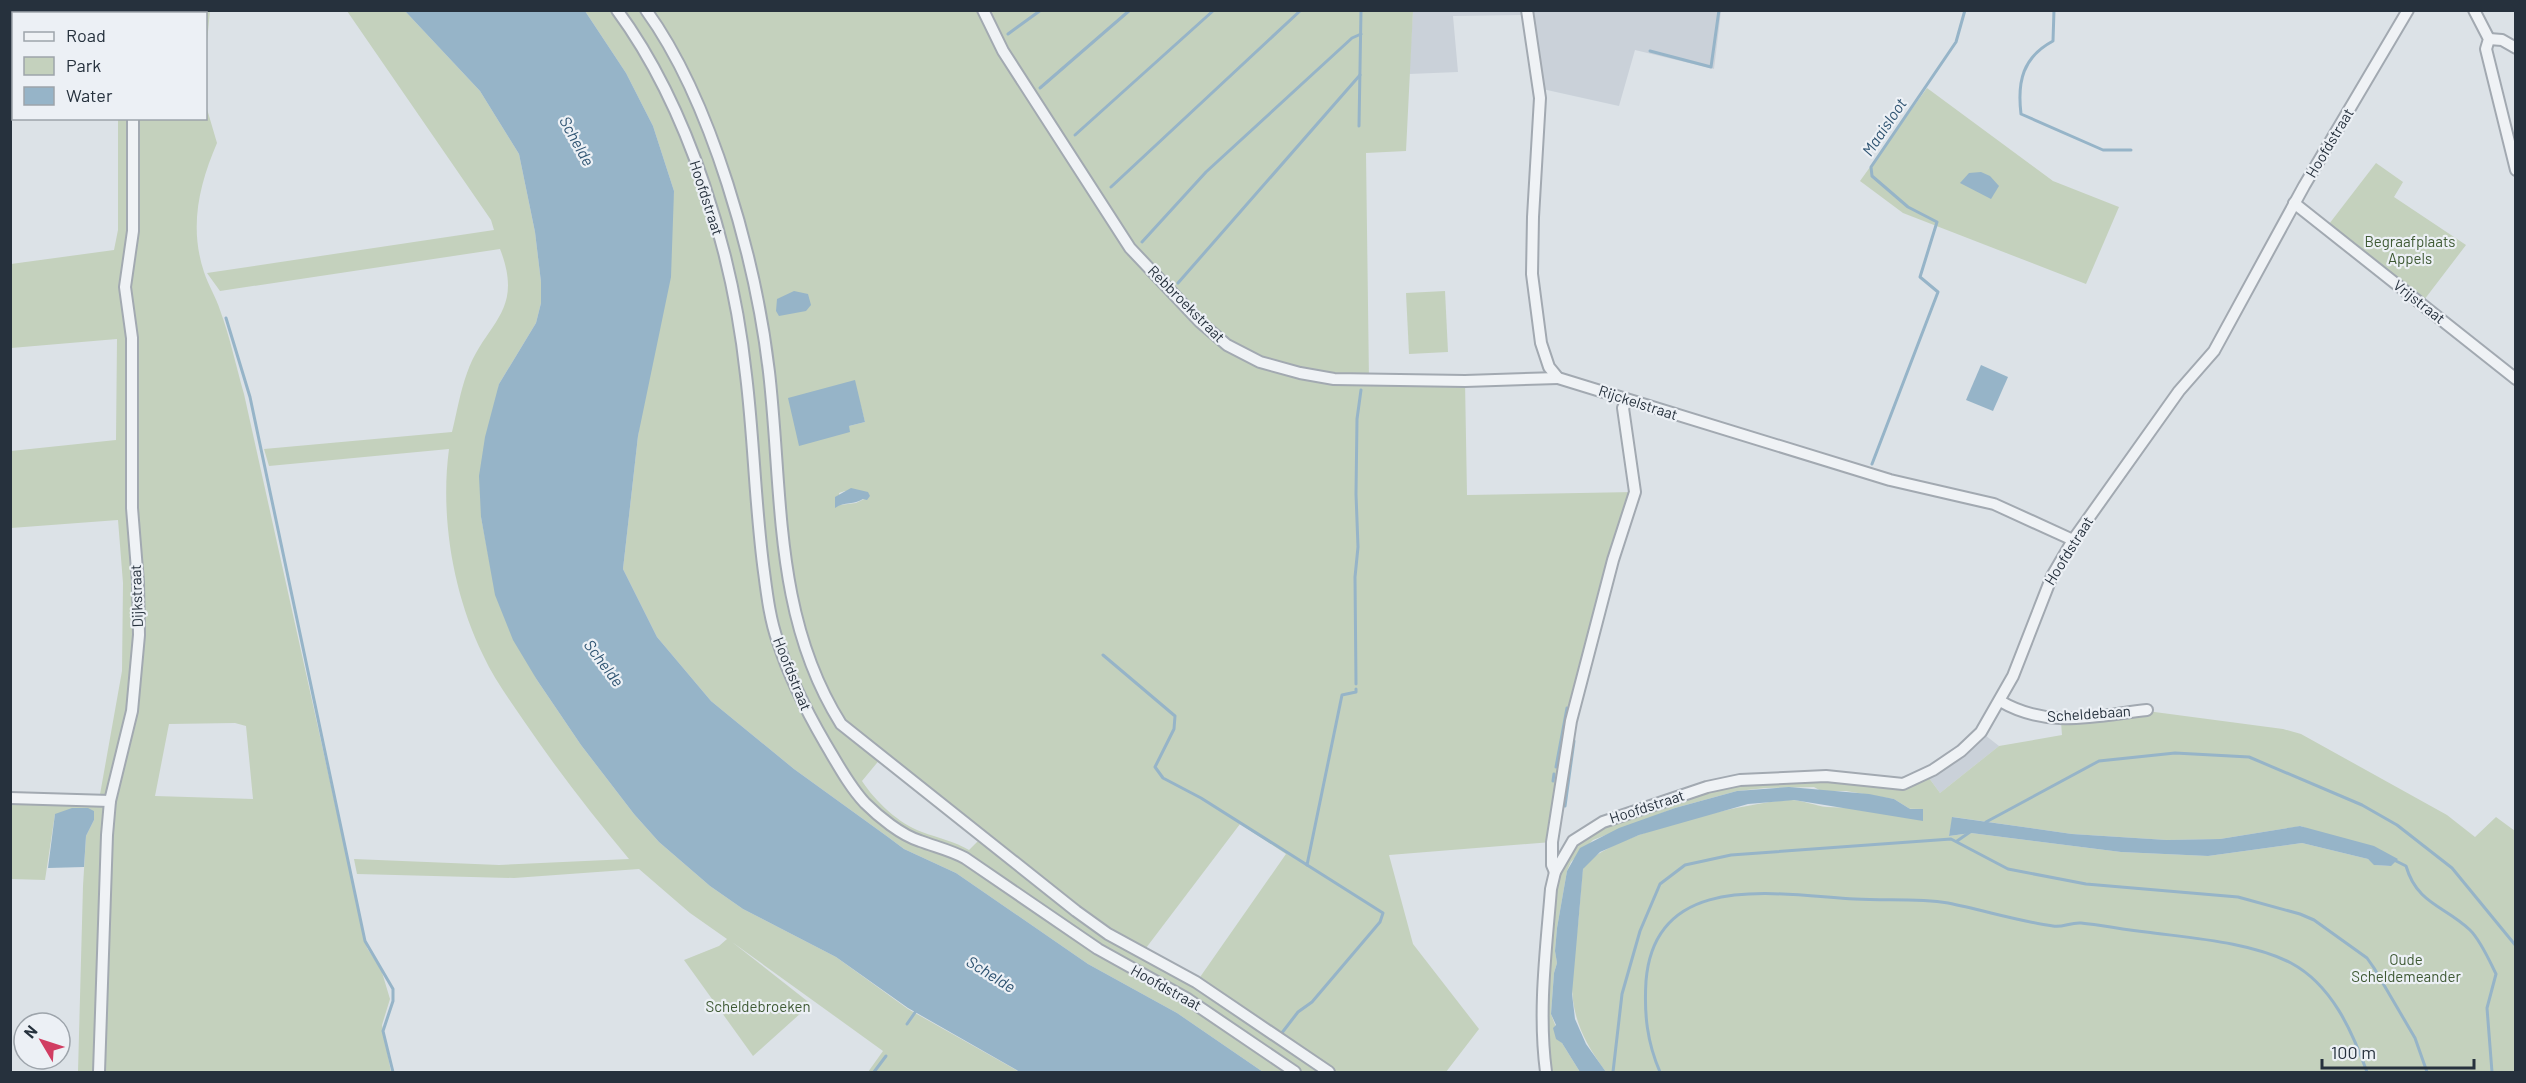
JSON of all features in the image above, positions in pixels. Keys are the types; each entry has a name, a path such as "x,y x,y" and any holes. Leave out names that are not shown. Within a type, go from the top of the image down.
{"street":[{"name":"Hoofdstraat","path":"617,10 652,61 667,93 685,135 722,248 747,377 758,524 772,618 778,643 811,718 836,762 866,803 896,828 910,837 952,851 965,858 1098,949 1186,998 1295,1072"},
{"name":"Hoofdstraat","path":"646,10 672,50 706,126 744,242 769,374 780,522 794,613 800,636 831,707 841,724 990,844 1108,934 1196,982 1329,1072"},
{"name":"Rebbroekstraat","path":"983,10 1003,51 1130,248 1200,322 1227,345 1260,362 1334,379 1465,381 1557,378"},
{"path":"1527,10 1540,98 1532,274 1541,343 1549,367 1557,378"},
{"name":"Hoofdstraat","path":"1546,1072 1542,1040 1542,1002 1551,889 1555,872 1573,841 1602,822 1707,787 1740,780 1826,776 1903,784 1920,777 1961,751 1981,732 2013,676 2044,592 2073,540 2180,391 2214,351 2294,202 2408,10"},
{"path":"2474,10 2488,39 2486,49 2516,170"},
{"path":"2488,39 2502,40 2516,48"},
{"name":"Dijkstraat","path":"99,1072 103,886 110,801 132,711 139,635 138,582 132,508 132,338 125,287 133,231 133,120"},
{"name":"Vrijstraat","path":"2294,202 2516,379"},
{"name":"Rijckelstraat","path":"1557,378 1890,480 1994,504 2073,540"},
{"name":"Hoofdstraat","path":"1555,872 1552,865 1553,832 1571,721 1613,560 1635,492 1623,408 1627,400"},
{"name":"Scheldebaan","path":"2000,701 2026,714 2049,719 2147,710"},
{"path":"10,798 110,801"},
{"path":"1553,832 1573,841"}],"shaded area":[{"path":"1413,11 1721,11 1714,69 1635,50 1619,106 1538,88 1527,15 1453,16 1458,72 1409,74"},
{"path":"1981,732 1999,746 1940,793 1929,778"}],"green space":[{"path":"116,11 210,11 207,42 207,12 116,12"},
{"name":"Scheldebroeken","path":"347,11 405,11 480,91 519,154 535,232 541,303 536,323 499,384 481,517 496,595 537,680 581,745 634,814 659,842 710,886 743,909 836,957 908,1009 1020,1072 868,1072 883,1051 732,942 811,1004 753,1056 684,960 719,946 727,939 690,913 639,869 514,878 357,874 354,859 499,865 629,859 551,759 503,690 483,655 464,606 451,554 446,501 449,449 269,466 264,449 452,432 467,373 500,316 508,288 500,249 220,291 207,273 494,230 491,220"},
{"path":"585,11 1413,11 1406,151 1366,153 1369,381 1465,381 1467,495 1635,492 1584,671 1552,842 1389,855 1413,944 1479,1029 1446,1072 1263,1072 1177,1013 1088,964 956,873 904,849 794,769 711,701 657,637 623,569 638,436 674,191 653,126 626,73","holes":["854,381 865,422 849,426","845,491 870,496 856,503 840,505 839,493","881,758 981,838 969,850 913,828 888,811 862,781","1240,824 1286,854 1198,980 1143,952"]},
{"path":"1927,88 2053,181 2119,207 2086,284 1903,213 1860,181"},
{"path":"207,109 217,143 205,175 198,206 197,239 200,255 206,277 224,320 244,394 367,948 381,969 390,999 382,1025 391,1072 78,1072 86,836 94,820 55,814 45,880 11,879 11,798 99,800 122,671 123,583 118,520 11,528 11,451 116,440 117,339 11,348 11,264 114,250 118,230 118,120 207,120","holes":["235,723 246,726 253,799 155,796 169,724"]},
{"name":"Begraafplaats Appels","path":"2376,163 2403,182 2394,197 2466,245 2421,304 2326,228"},
{"path":"1445,291 1448,352 1409,354 1406,293"},
{"name":"Oude Scheldemeander","path":"2147,711 2283,729 2301,734 2447,815 2475,837 2496,817 2515,831 2515,1072 1606,1072 1584,1038 1574,1006 1572,990 1583,869 1595,856 1646,832 1745,806 1791,800 1827,807 1910,809 1894,799 1846,791 1821,791 1814,787 1766,788 1737,791 1675,808 1593,840 1571,862 1567,871 1557,928 1555,951 1557,963 1554,973 1551,1014 1562,1043 1580,1072 1547,1072 1542,1040 1555,872 1588,829 1740,780 1839,781 1929,778 1940,793 1999,746 2062,735 2061,722","holes":["1953,817 2072,834 2167,840 2220,839 2301,826 2391,866 2375,865 2368,859 2302,843 2208,856 2121,852 1971,833 1949,836"]}],"water":[{"name":"Schelde","path":"405,11 585,11 626,73 653,126 674,191 671,277 638,436 623,569 657,637 711,701 794,769 904,849 956,873 1088,964 1177,1013 1263,1072 1020,1072 908,1008 836,957 743,909 710,886 659,842 634,814 581,745 537,680 513,640 495,595 481,517 479,476 485,437 499,384 536,323 541,303 535,232 519,154 480,91"},
{"path":"1981,172 1990,176 1999,186 1991,199 1960,183 1969,173"},
{"path":"794,291 808,294 811,305 806,311 779,316 776,311 777,299"},
{"path":"1981,365 2008,377 1993,411 1966,400"},
{"path":"855,380 865,422 849,426 850,432 799,446 788,398"},
{"path":"851,488 868,492 870,496 867,500 842,504 835,508 835,497"},
{"path":"1789,787 1869,794 1894,799 1910,809 1923,809 1923,821 1794,800 1748,804 1639,835 1600,852 1583,869 1572,994 1575,1019 1586,1044 1606,1072 1580,1072 1562,1043 1556,1039 1553,1028 1556,1025 1551,1014 1554,973 1557,963 1555,951 1557,928 1567,871 1580,848 1619,828 1675,808 1737,791"},
{"path":"72,808 88,808 94,811 94,820 86,836 84,867 48,868 55,814"},
{"path":"1952,817 2072,834 2167,840 2220,839 2300,826 2374,846 2398,859 2391,866 2374,865 2368,859 2302,843 2208,856 2121,852 1971,833 1949,836"}],"waterway":[{"path":"1008,34 1041,10"},
{"path":"1040,88 1130,10"},
{"path":"1075,135 1214,10"},
{"path":"1111,187 1301,10"},
{"path":"1359,126 1361,10"},
{"path":"1650,51 1711,67 1719,10"},
{"name":"Maaisloot","path":"1872,464 1938,292 1920,277 1937,222 1908,207 1872,176 1871,167 1956,42 1965,10"},
{"path":"2054,10 2053,41 2035,55 2024,71 2020,91 2021,114 2103,150 2131,150"},
{"path":"1142,242 1206,172 1352,38 1361,34"},
{"path":"1178,283 1360,75"},
{"path":"226,318 250,397 365,941 393,989 393,1001 383,1031 393,1072"},
{"path":"1356,684 1357,419 1361,390"},
{"path":"1103,655 1175,716 1174,729 1155,767 1163,778 1201,798 1383,913 1380,922 1312,1002 1298,1012 1281,1034"},
{"path":"1307,865 1342,695 1356,692 1356,689"},
{"path":"1556,767 1567,708"},
{"path":"1565,806 1574,741"},
{"path":"1986,822 2099,761 2175,753 2249,757 2362,805 2397,825 2452,868 2516,946"},
{"path":"1553,781 1554,774"},
{"path":"1957,841 1970,832"},
{"path":"1613,1072 1622,994 1640,931 1660,884 1685,865 1731,855 1951,839 2008,869 2086,884 2238,897 2314,920 2367,958 2415,1038 2427,1072"},
{"path":"2396,861 2406,866 2411,879 2424,897 2461,922 2474,934 2496,974 2487,1008 2492,1072"},
{"path":"1660,1072 1647,1028 1646,981 1654,945 1671,920 1696,905 1725,896 1757,894 1936,901 2053,926 2089,924 2201,939 2258,950 2291,963 2305,972 2329,996 2347,1025 2367,1072"},
{"path":"907,1024 916,1011"},
{"path":"874,1072 886,1056"}]}
